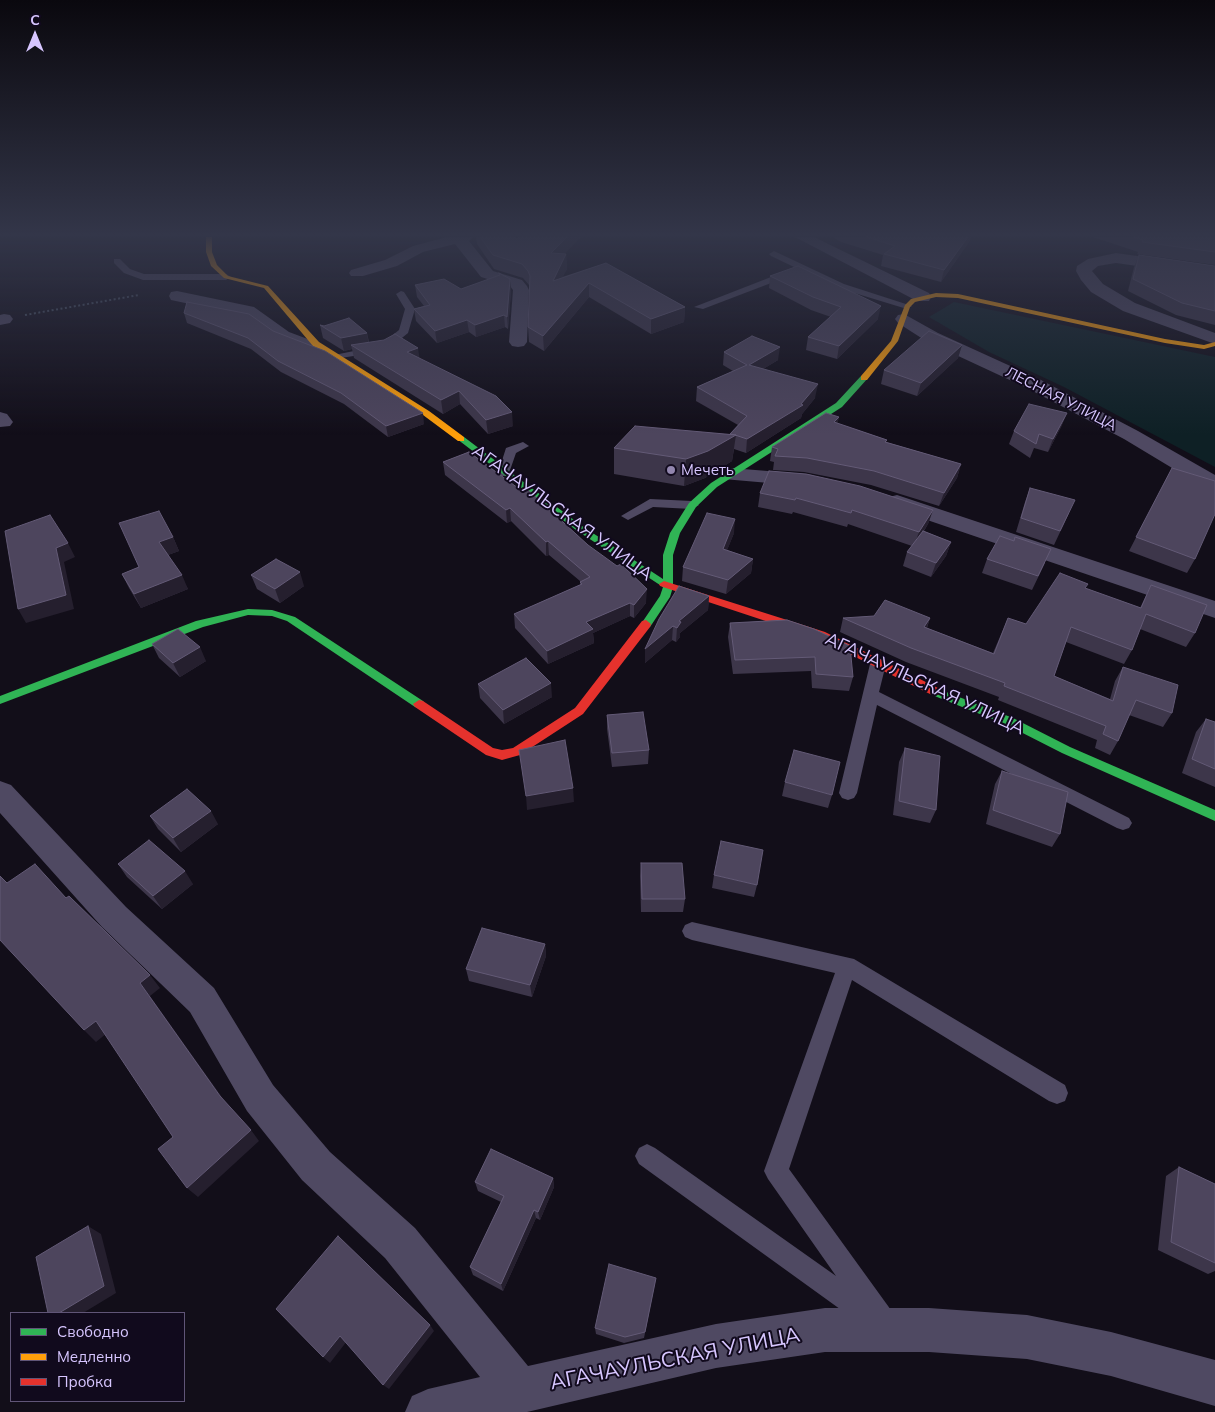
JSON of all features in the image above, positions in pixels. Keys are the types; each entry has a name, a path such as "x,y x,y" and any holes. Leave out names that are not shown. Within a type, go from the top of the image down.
{"street":[{"name":"АГАЧАУЛЬСКАЯ УЛИЦА","path":"210,303 248,311 283,336 338,357"},
{"name":"АГАЧАУЛЬСКАЯ УЛИЦА","path":"280,303 316,344 426,413 578,528 668,588 820,635 946,697 1009,721 1066,750 1215,816"},
{"path":"518,342 520,303"},
{"path":"0,700 200,624 248,612 272,613 291,619 490,752 502,755 516,752 579,711 652,616 665,597 668,588 668,555 675,534 692,505 714,485 771,447 839,406 860,384 894,341 905,313 911,303"},
{"path":"990,303 1175,343 1204,347 1215,344"},
{"path":"1122,303 1215,339"},
{"name":"ЛЕСНАЯ УЛИЦА","path":"905,313 932,337 1034,384 1130,435 1215,484"},
{"path":"731,474 824,483"},
{"path":"881,498 1215,610"},
{"path":"0,793 114,918 202,1000 260,1098 316,1166 400,1243 520,1391"},
{"name":"АГАЧАУЛЬСКАЯ УЛИЦА","path":"428,1412 716,1346 825,1330 890,1330 1027,1338 1111,1354 1215,1383"}],"lane":[{"path":"338,357 382,349 404,331 410,309 406,303"},
{"path":"699,307 710,303"},
{"path":"881,303 905,313"},
{"path":"504,473 510,450 523,446"},
{"path":"628,516 650,503 692,505"},
{"path":"848,793 878,664"},
{"path":"871,694 1123,822"},
{"path":"692,931 847,966 1057,1093"},
{"path":"847,966 776,1171 890,1330"},
{"path":"647,1156 890,1330"}],"path":[{"path":"2,319 90,303"}],"shaded area":[{"path":"953,303 958,303 1215,357 1215,467 1064,387 989,352 929,317"}],"building":[{"path":"187,303 192,303 249,314 273,331 325,351 423,413 386,426 341,393 278,361 248,338 184,313"},
{"path":"428,303 508,303 507,317 504,315 475,325 467,320 435,331 414,309 430,305"},
{"path":"529,303 572,303 543,336 528,327"},
{"path":"623,303 678,303 685,307 651,319"},
{"path":"830,303 875,303 881,306 839,346 808,337 841,307"},
{"path":"1182,303 1215,303 1215,311"},
{"path":"349,318 367,333 341,338 320,325 324,326"},
{"path":"929,331 962,345 921,383 884,370"},
{"path":"395,334 418,348 407,352 496,396 512,412 486,420 459,391 441,400 351,345 384,340"},
{"path":"752,336 780,347 749,365 818,384 801,404 803,405 747,439 730,434 747,416 697,387 747,365 724,352"},
{"path":"1029,404 1067,413 1053,439 1039,434 1036,444 1014,431"},
{"path":"826,413 839,417 834,422 887,440 885,442 961,464 944,493 874,471 807,458 775,456 778,449 772,447"},
{"path":"635,426 736,435 708,451 686,459 614,448"},
{"path":"469,452 522,491 527,489 588,545 617,566 621,564 647,589 634,605 630,603 586,622 593,629 547,651 514,614 582,584 580,582 590,577 548,541 546,542 510,508 506,510 443,462"},
{"path":"1172,468 1215,481 1215,514 1195,559 1136,537"},
{"path":"769,471 806,474 860,486 933,510 919,532 852,510 851,513 796,498 795,500 760,493"},
{"path":"1030,488 1075,500 1060,531 1021,518"},
{"path":"159,511 173,537 159,542 182,575 134,594 122,574 139,567 119,523"},
{"path":"707,513 735,519 723,549 753,559 728,580 683,567"},
{"path":"50,515 68,543 56,548 66,595 18,609 5,531"},
{"path":"923,531 951,542 936,563 907,552"},
{"path":"1000,536 1014,541 1015,537 1051,549 1038,576 987,559"},
{"path":"276,559 300,572 275,589 251,575"},
{"path":"1060,573 1088,584 1085,588 1141,608 1151,585 1207,605 1195,633 1146,614 1132,650 1071,627 1054,676 1113,701 1123,667 1178,685 1172,713 1136,700 1118,741 1103,734 1106,726 1004,686 1005,683 911,648 843,618 874,616 885,600 930,618 924,627 994,654 1008,618 1026,624"},
{"path":"679,586 709,596 679,621 681,622 677,628 673,626 645,649 659,619"},
{"path":"787,620 814,629 850,646 853,677 816,674 815,657 735,660 730,623"},
{"path":"178,629 200,647 173,663 152,644"},
{"path":"526,658 551,683 503,710 478,684"},
{"path":"643,712 649,750 612,753 607,715"},
{"path":"1206,719 1215,722 1215,769 1192,759"},
{"path":"565,740 573,788 526,796 519,750"},
{"path":"905,748 940,756 936,810 899,801"},
{"path":"794,750 840,762 832,795 785,782"},
{"path":"1002,771 1068,792 1060,834 993,810"},
{"path":"187,789 211,811 173,838 150,816"},
{"path":"149,840 185,871 153,896 118,864"},
{"path":"721,841 763,850 757,885 714,875"},
{"path":"641,863 682,863 685,899 642,899"},
{"path":"35,864 66,898 69,896 150,975 140,983 220,1096 251,1130 187,1188 158,1149 173,1137 96,1021 84,1030 0,940 0,876 7,883"},
{"path":"482,928 545,944 530,985 466,969"},
{"path":"491,1149 553,1178 538,1212 534,1210 501,1284 470,1267 504,1196 475,1182"},
{"path":"1179,1167 1215,1184 1215,1263 1171,1242"},
{"path":"88,1226 104,1286 61,1312 48,1312 36,1257"},
{"path":"338,1236 430,1325 383,1385 340,1336 323,1357 276,1309"},
{"path":"609,1264 656,1278 645,1332 625,1337 595,1328"}],"traffic: fast":[{"path":"646,624 665,597 668,587 668,555 675,533 692,505 714,485 839,405 864,378"},
{"path":"461,439 579,528 664,584"},
{"path":"0,700 200,624 248,612 272,613 291,619 419,704"},
{"path":"936,692 1009,721 1066,750 1215,816"}],"traffic: slow":[{"path":"280,303 316,344 426,413 461,439"},
{"path":"864,378 894,341 907,306 910,303"},
{"path":"990,303 1165,341 1204,347 1215,344"}],"traffic: jam":[{"path":"664,584 821,635 936,692"},
{"path":"419,704 490,752 502,755 516,752 579,711 646,624"}],"place":[{"name":"Мечеть","path":"671,470"}]}
